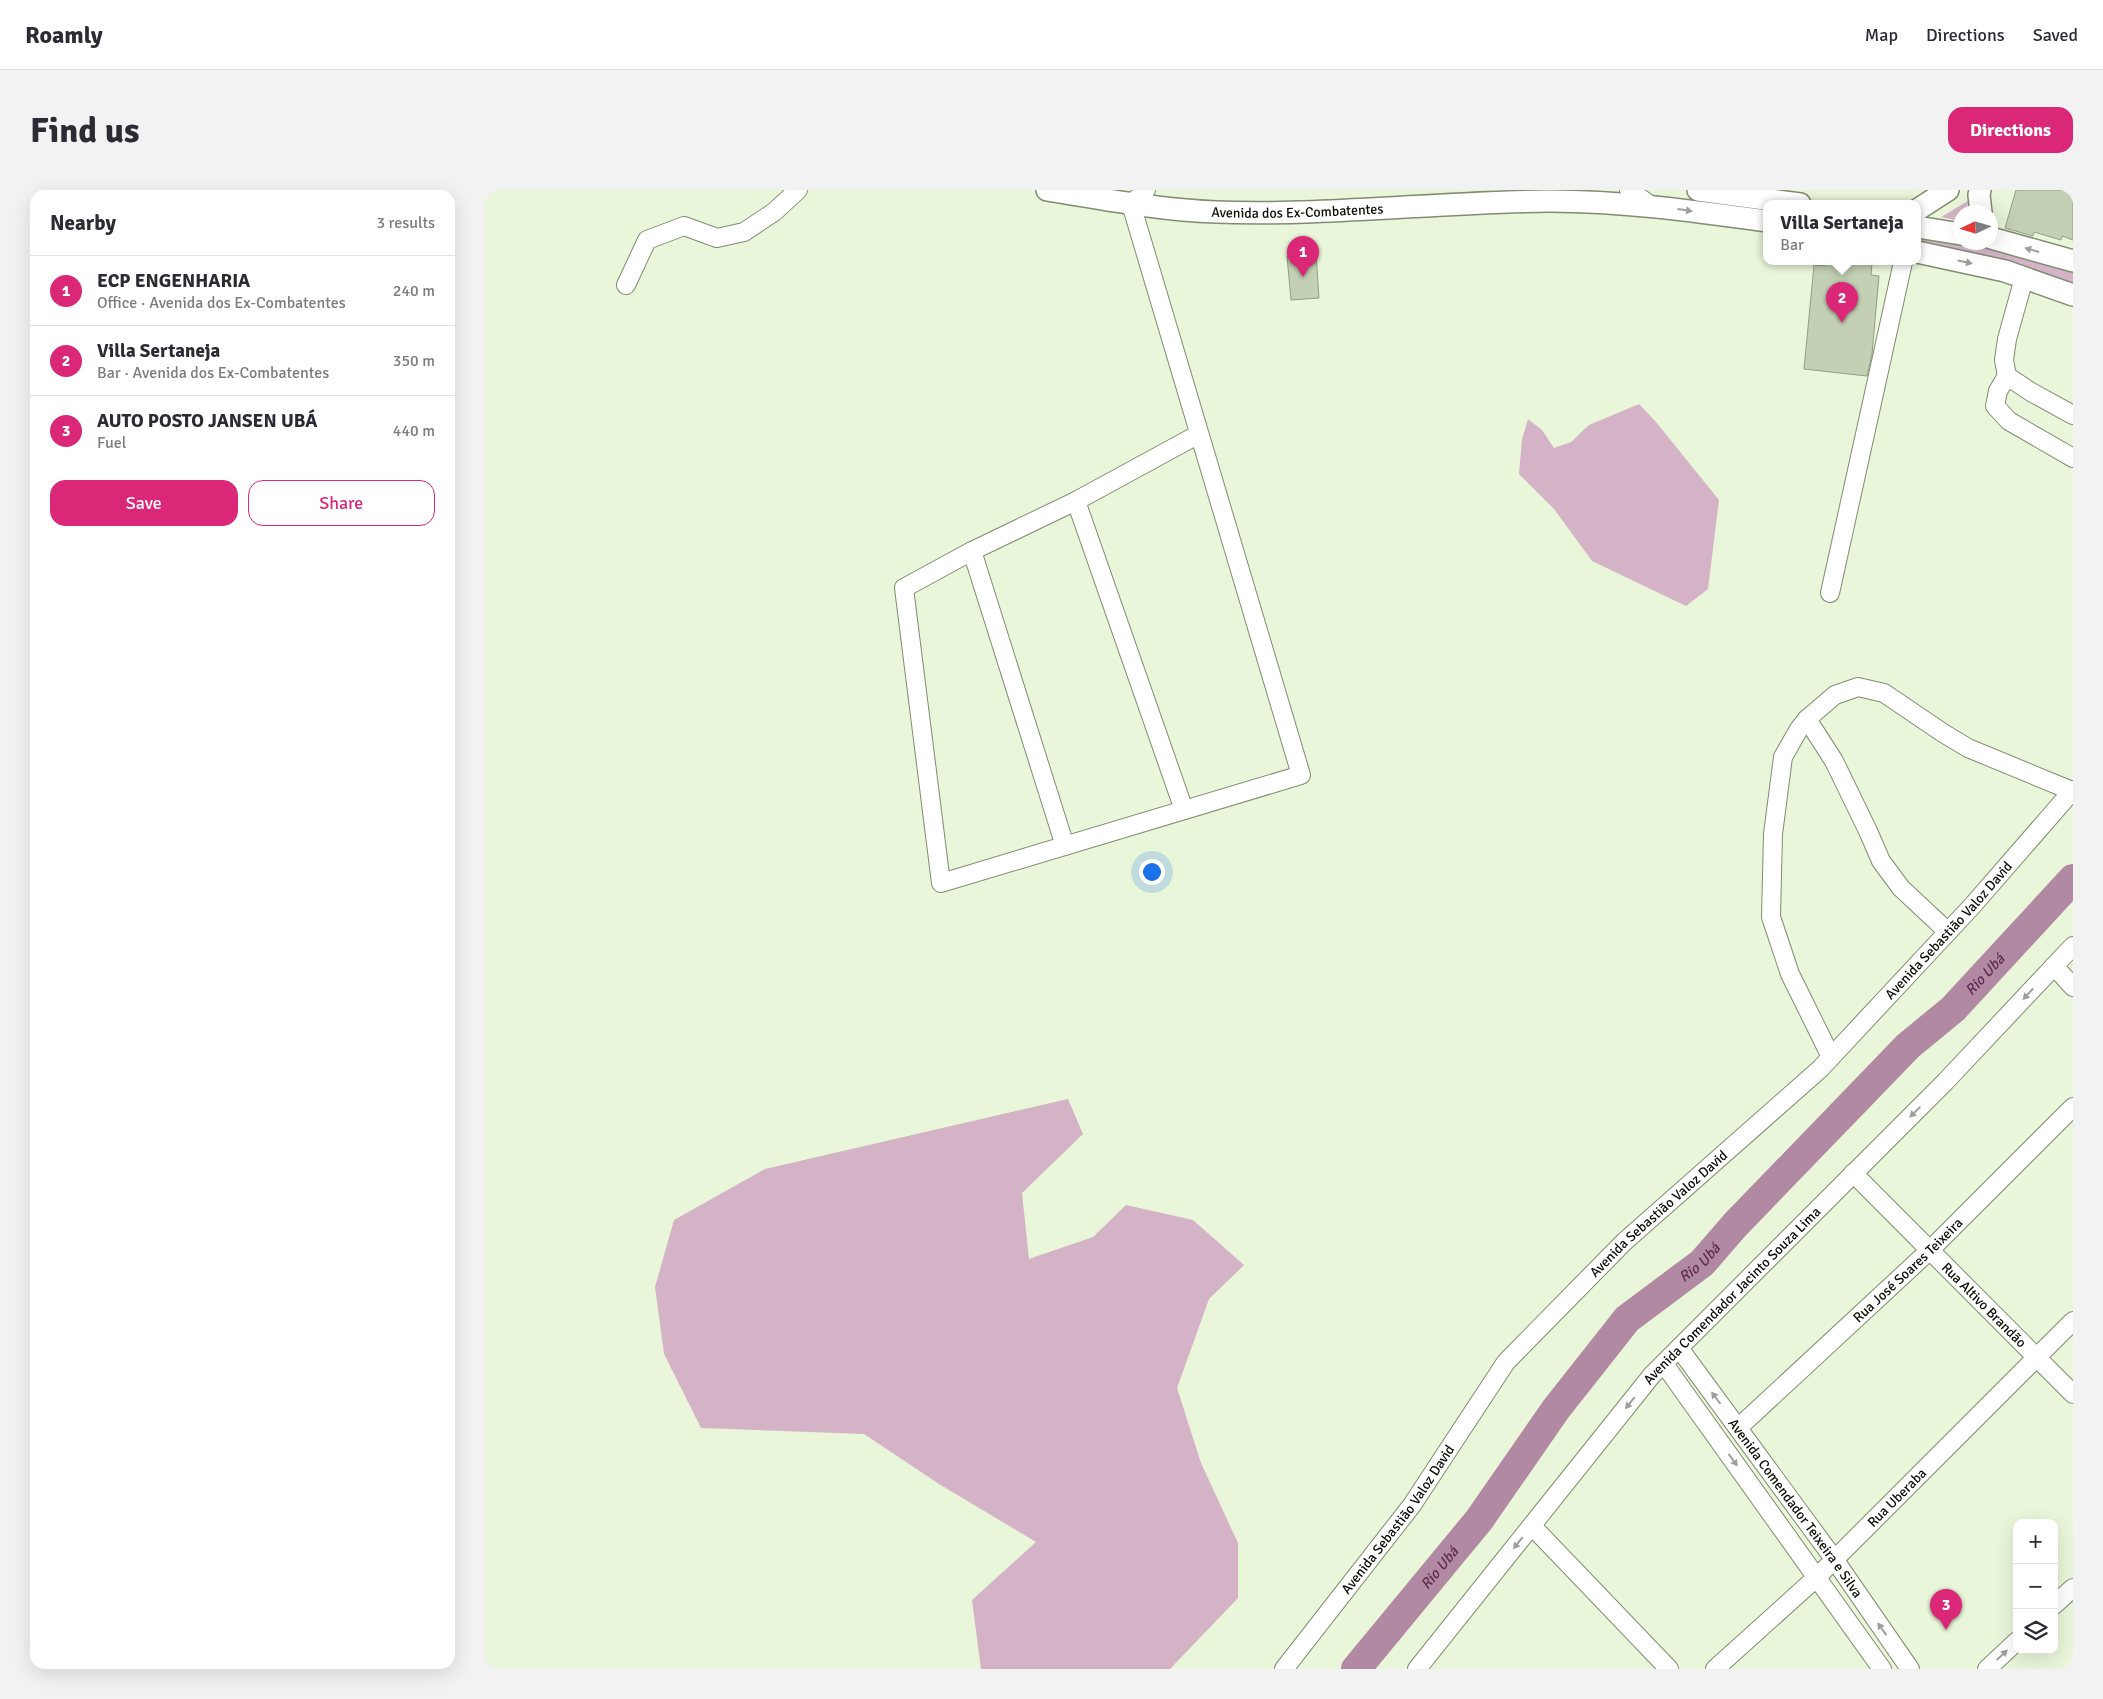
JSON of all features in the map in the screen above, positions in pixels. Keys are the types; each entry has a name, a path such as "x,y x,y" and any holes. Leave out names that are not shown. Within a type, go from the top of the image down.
{"main road":[{"name":"Avenida dos Ex-Combatentes","path":"1047,190 1131,204 1216,212 1301,212 1549,201 1650,205 1763,220"},
{"name":"Avenida dos Ex-Combatentes","path":"1549,201 1617,190"},
{"path":"1698,190 1771,200"},
{"path":"1921,207 1948,190"},
{"path":"1980,190 1980,205"},
{"path":"1921,228 1953,233"},
{"path":"1998,240 2073,261"},
{"path":"1921,253 2005,271 2073,294"}],"street":[{"path":"626,285 647,240 684,226 717,238 744,232 775,212 798,190"},
{"path":"1146,190 1131,204 1301,775 941,883 904,588 972,551 1076,501 1199,434"},
{"path":"1629,190 1650,205"},
{"path":"1830,593 1902,265"},
{"path":"2024,278 2007,339 2004,360 2007,376 1998,391 1995,406 2009,421 2073,458"},
{"path":"2007,376 2039,397 2073,415"},
{"path":"1076,501 1184,810"},
{"path":"972,551 1065,846"},
{"path":"1831,1057 1789,974 1771,916 1773,834 1783,757 1807,719 1835,695 1858,687 1884,693 1968,748 2072,790"},
{"path":"1807,719 1834,761 1881,861 1901,888 1948,932"},
{"name":"Avenida Sebastião Valoz David","path":"1284,1669 1412,1505 1506,1362 1624,1242 1820,1069 1948,932 2072,790"},
{"name":"Avenida Comendador Jacinto Souza Lima","path":"1417,1669 1653,1375 1945,1082 2073,946"},
{"path":"2054,966 2073,987"},
{"name":"Rua José Soares Teixeira","path":"1738,1428 1930,1250 2073,1107"},
{"name":"Rua Altivo Brandão","path":"1853,1173 2073,1394"},
{"name":"Rua Uberaba","path":"1715,1669 1817,1577 2073,1321"},
{"name":"Avenida Comendador Teixeira e Silva","path":"1679,1348 1834,1559 1910,1669"},
{"name":"Avenida Comendador Teixeira e Silva","path":"1664,1364 1882,1669"},
{"path":"1532,1526 1669,1669"},
{"path":"2058,1602 2073,1588"},
{"path":"1987,1669 2013,1645"}],"shaded area":[{"path":"1953,210 1953,220 1941,217"},
{"path":"1921,233 1953,240 1953,250 1998,250 2073,266 2073,286 1921,241"},
{"path":"1639,404 1656,422 1719,500 1708,589 1686,606 1592,561 1554,509 1519,474 1522,439 1528,419 1542,430 1554,448 1571,442 1589,425"},
{"path":"1068,1099 1083,1134 1022,1193 1029,1259 1093,1237 1126,1205 1193,1220 1244,1265 1209,1299 1177,1388 1201,1463 1238,1543 1238,1598 1170,1669 981,1669 972,1600 1036,1542 939,1484 864,1434 701,1428 664,1354 655,1287 674,1220 765,1169"}],"building":[{"path":"2016,190 2073,190 2073,240 2062,236 2061,240 2034,232 2033,236 2005,228"},
{"path":"1316,253 1319,298 1291,300 1287,256"},
{"path":"1814,265 1872,265 1871,275 1879,276 1872,354 1867,376 1804,369"}],"waterway":[{"name":"Rio Ubá","path":"1356,1669 1479,1520 1556,1409 1627,1319 1702,1263 1735,1225 1908,1046 1953,1009 2073,879"}],"place":[{"name":"ECP ENGENHARIA","path":"1303,277"},
{"name":"Villa Sertaneja","path":"1842,323"},
{"name":"AUTO POSTO JANSEN UBÁ","path":"1946,1630"}]}
